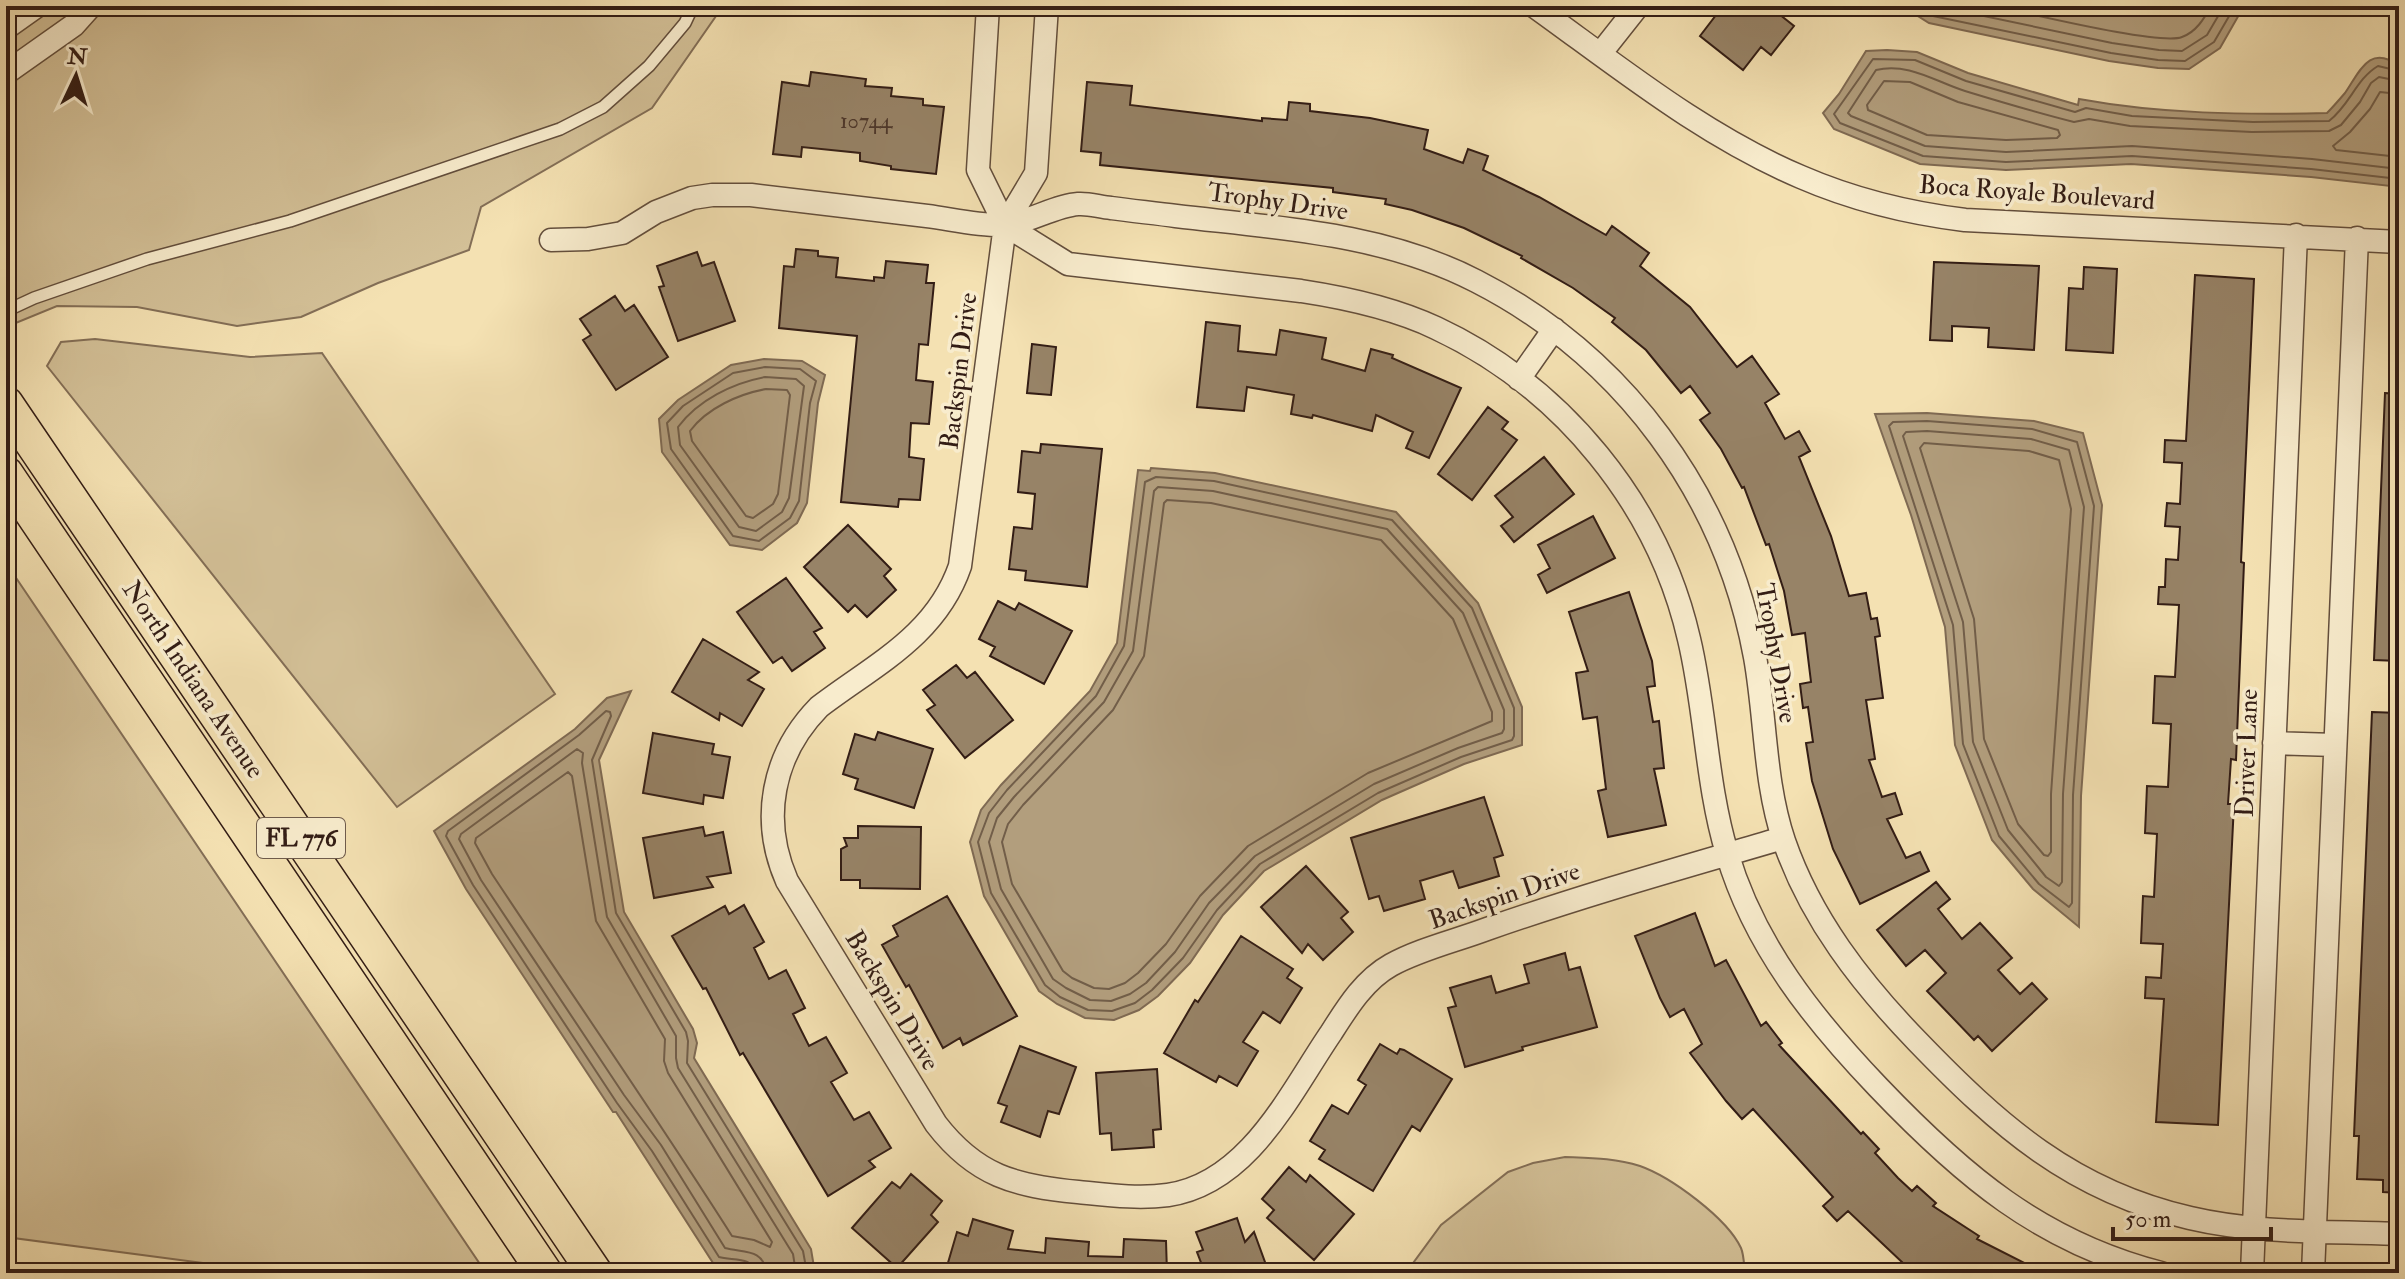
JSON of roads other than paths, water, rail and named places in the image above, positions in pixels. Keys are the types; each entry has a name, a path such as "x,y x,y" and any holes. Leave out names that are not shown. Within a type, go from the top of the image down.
{"main road":[{"name":"North Indiana Avenue","path":"6,404 595,1273"},
{"name":"North Indiana Avenue","path":"6,474 545,1273"}],"street":[{"path":"6,28 37,6"},
{"path":"6,73 74,25 91,6"},
{"path":"988,6 978,170 1005,225"},
{"name":"Backspin Drive","path":"1047,6 1036,173 1005,225 966,539 956,579 944,604 924,628 807,719 787,750 774,792 772,810 774,844 787,881 936,1124 966,1157 1005,1180 1038,1188 1130,1197 1172,1194 1189,1189 1224,1171 1251,1148 1359,993 1387,967 1520,917 1783,838"},
{"path":"1600,54 1638,6"},
{"name":"Boca Royale Boulevard","path":"1548,10 1600,54 1727,140 1833,190 1894,209 1979,221 2399,242"},
{"name":"Trophy Drive","path":"551,240 611,236 630,229 675,203 712,195 751,195 1005,225 1077,204 1339,236 1396,250 1452,269 1554,329 1600,368 1649,421 1682,467 1715,527 1737,584 1752,639 1769,775 1783,838 1814,908 1852,968 1955,1081 2017,1137 2089,1181 2136,1202 2225,1225 2399,1234"},
{"name":"Trophy Drive","path":"1005,225 1068,264 1301,291 1402,314 1456,338 1519,379 1557,410 1599,455 1635,506 1668,570 1690,641 1709,778 1727,854 1760,932 1790,984 1835,1043 1933,1143 1981,1185 2040,1223 2105,1255 2161,1273"},
{"name":"Driver Lane","path":"2252,1273 2296,235"},
{"path":"2313,1273 2357,238"},
{"path":"1519,379 1554,329"},
{"path":"2274,743 2335,745"}],"lane":[{"path":"6,311 34,298 147,259 290,221 560,129 603,107 649,66 685,23 693,6"}],"water":[{"path":"1902,6 2244,6 2220,48 2189,69 2109,61 1929,23"},
{"path":"1866,51 1917,52 1968,73 2078,105 2079,99 2172,111 2234,113 2327,113 2366,63 2372,59 2389,60 2399,66 2399,187 2311,177 2131,164 2006,170 1920,164 1834,129 1823,113"},
{"path":"764,359 802,361 825,375 818,403 807,503 797,523 762,550 730,545 662,452 659,419 678,400 731,365"},
{"path":"1927,413 2034,421 2083,433 2102,505 2081,796 2079,927 2033,889 1992,840 1955,745 1945,627 1911,515 1875,414"},
{"path":"1151,468 1215,473 1396,512 1478,603 1522,707 1522,745 1464,764 1382,800 1264,871 1223,915 1190,963 1158,996 1139,1010 1114,1020 1085,1018 1039,991 984,896 970,842 981,810 1090,691 1117,643 1138,470 1150,471"},
{"path":"631,691 599,760 624,912 693,1029 697,1043 694,1058 811,1249 815,1273 715,1266 466,889 434,831 575,729 607,698"}]}
